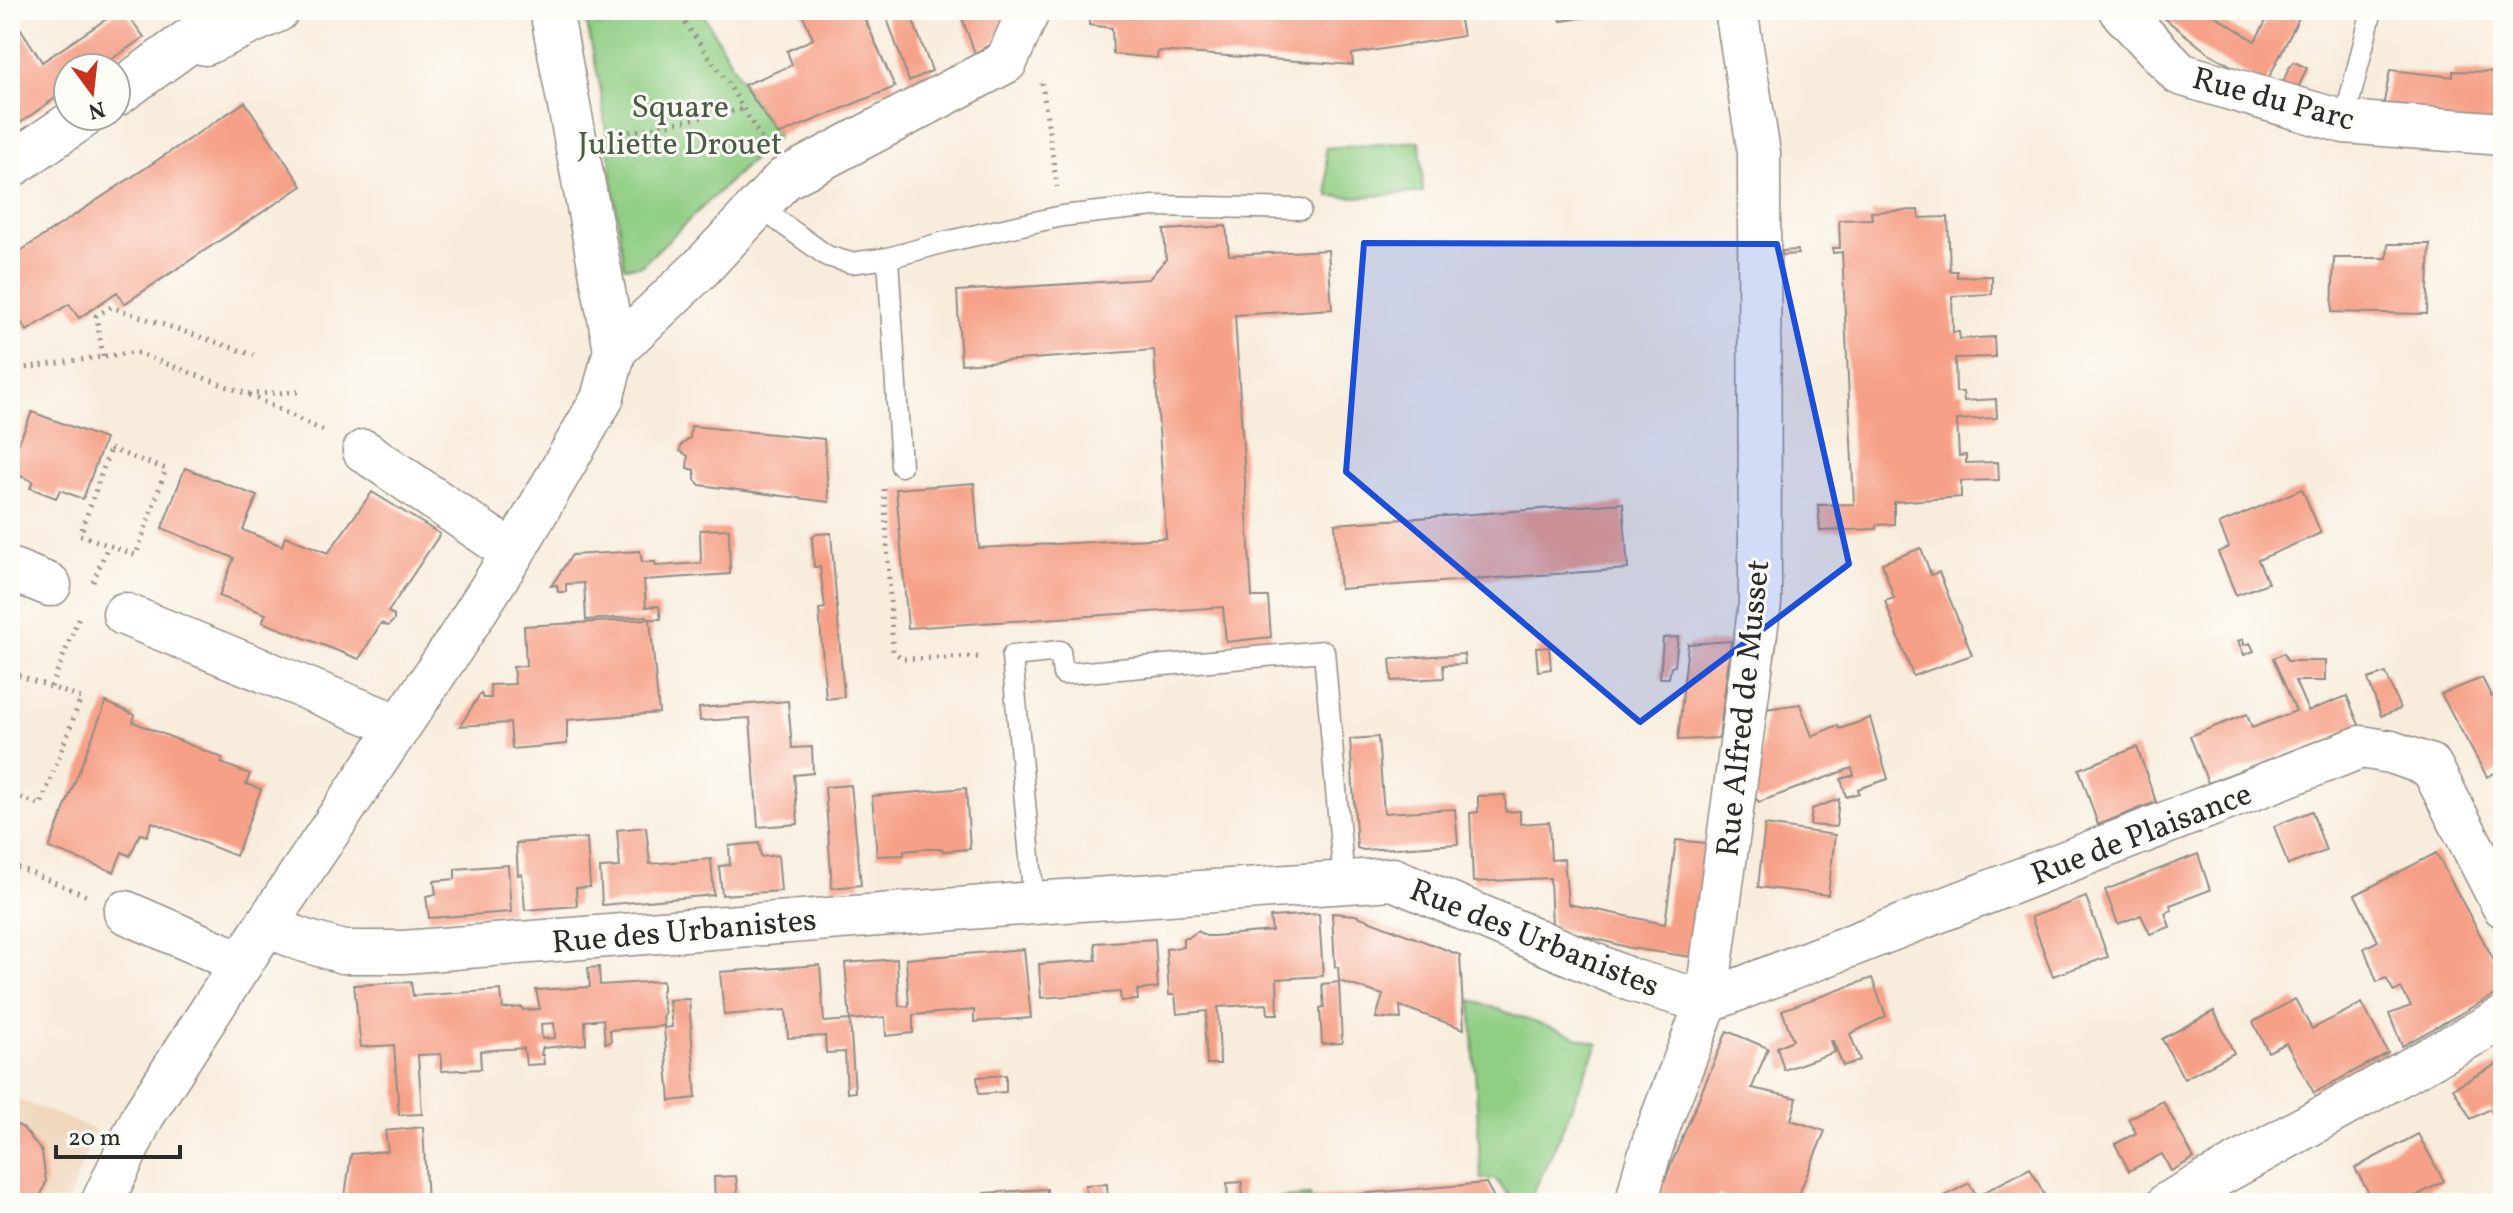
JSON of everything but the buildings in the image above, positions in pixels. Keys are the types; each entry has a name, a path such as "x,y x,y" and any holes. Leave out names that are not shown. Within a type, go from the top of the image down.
{"main road":[{"path":"132,83 232,10"},
{"path":"163,62 277,10"},
{"path":"10,166 60,132"}],"street":[{"path":"529,10 560,51"},
{"path":"102,1203 143,1116 513,553 602,399 615,350 551,10"},
{"path":"615,350 702,267 771,192 1006,62 1029,10"},
{"name":"Rue Alfred de Musset","path":"1637,1203 1650,1154 1688,1058 1706,1002 1760,603 1759,153 1736,10"},
{"name":"Rue du Parc","path":"2120,10 2180,74 2344,122 2503,134"},
{"path":"364,451 513,553"},
{"path":"10,569 66,599"},
{"path":"124,614 399,726"},
{"name":"Rue de Plaisance","path":"1706,1002 2361,747 2391,752 2431,766 2503,906"},
{"name":"Rue des Urbanistes","path":"266,925 343,952 403,952 1034,903 1393,879 1631,980 1706,1002"},
{"path":"125,912 242,963"},
{"path":"2168,1203 2503,1018"}],"lane":[{"path":"2344,122 2372,10"},
{"path":"771,192 827,256 851,263 888,258 1062,216 1154,206 1301,209"},
{"path":"888,258 901,466"},
{"path":"1034,903 1012,656 1060,651 1063,674 1324,651 1344,882"}],"path":[{"path":"676,10 744,109 771,192"},
{"path":"1006,62 1044,84 1053,169"},
{"path":"580,167 629,132 744,109"},
{"path":"103,356 96,316 111,307 254,355"},
{"path":"10,370 135,352 247,394 364,451"},
{"path":"247,394 299,392"},
{"path":"110,449 166,469 136,555 108,546 80,535 110,449"},
{"path":"901,466 883,491 893,651 903,659 1012,656"},
{"path":"91,586 108,546"},
{"path":"51,687 66,599"},
{"path":"10,697 18,675 81,698 41,805 11,796"},
{"path":"10,864 125,912"}],"highlighted area":[{"path":"1364,243 1777,244 1849,564 1640,722 1346,472"}],"shaded area":[{"path":"10,1096 96,1130 67,1203 10,1203"}],"green space":[{"name":"Square Juliette Drouet","path":"584,10 701,10 744,85 778,135 641,266 624,267 600,86"},
{"path":"1420,141 1423,192 1329,196 1325,148"},
{"path":"1471,1000 1598,1044 1528,1203 1516,1203 1495,1179 1481,1179"},
{"path":"1310,1196 1312,1203 1211,1203"}]}
